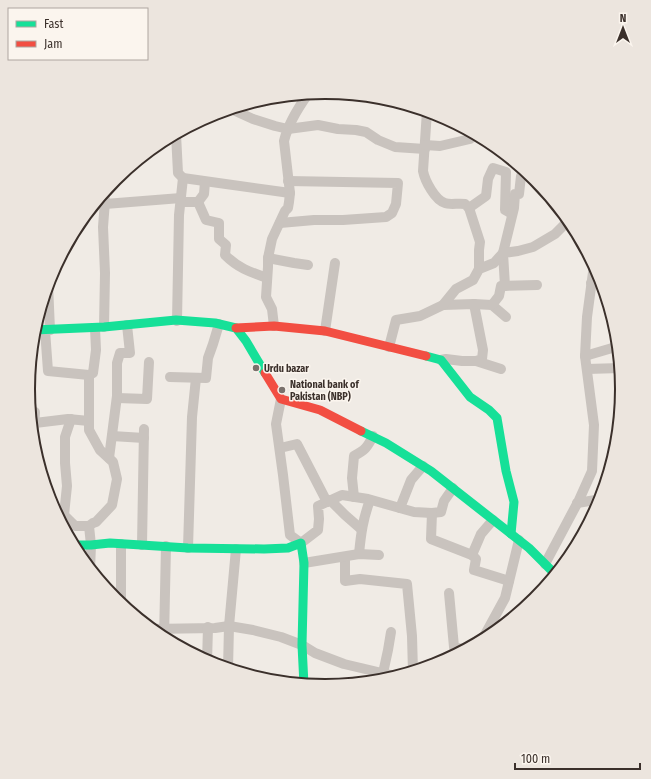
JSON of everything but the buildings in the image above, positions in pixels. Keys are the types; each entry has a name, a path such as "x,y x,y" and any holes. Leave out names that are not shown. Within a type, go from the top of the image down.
{"street":[{"path":"274,326 272,309 266,297 268,258 272,239 288,208 289,202 290,193 284,141 296,112 304,100"},
{"path":"238,112 253,119 288,129 318,125 366,132 378,140 395,147 440,146 471,138"},
{"path":"427,117 423,171 425,180 439,199 445,204 465,204 469,208 480,242 479,269 473,280 456,289 443,305"},
{"path":"176,140 178,173 183,178 290,193"},
{"path":"469,208 486,196 488,179 493,168 506,172 505,210 512,214"},
{"path":"504,286 503,253 515,194 519,194 522,176"},
{"path":"177,321 179,215 183,178"},
{"path":"280,223 386,217 392,213 396,204 398,183 288,181"},
{"path":"198,202 204,194 205,182"},
{"path":"103,203 181,200 198,202"},
{"path":"198,202 206,220 219,223 220,239 226,245 225,255 232,262 246,270 267,278"},
{"path":"48,305 48,371 89,375 93,374 105,273 104,227 101,206"},
{"path":"479,269 494,263 503,253 533,247 555,234 564,224"},
{"path":"268,258 308,264"},
{"path":"325,331 335,263"},
{"path":"545,564 592,471 594,425 586,356 587,317 592,275"},
{"path":"591,283 596,283"},
{"path":"492,305 499,296 501,286 538,284"},
{"path":"474,304 483,350 482,359 476,361"},
{"path":"390,347 396,320 420,316 443,305 492,305 506,317"},
{"path":"42,330 99,328 177,321 196,321 236,328 274,326 325,331 441,360 476,361 502,369"},
{"path":"170,377 206,378 208,358 218,324"},
{"path":"109,458 117,398 118,362 120,353 130,353 127,325"},
{"path":"236,328 246,341 281,399 276,424 290,535 301,543 304,563 302,645 304,679"},
{"path":"586,356 613,348"},
{"path":"441,360 470,397 489,410 497,418 506,470 514,502 515,537 509,581 505,598 489,630"},
{"path":"117,398 147,399 149,362"},
{"path":"587,369 615,368"},
{"path":"66,519 75,526 89,526 96,522 112,505 118,479 113,462 100,450 89,430 89,375"},
{"path":"188,548 192,417 196,378"},
{"path":"281,399 320,410 386,443 431,471 529,548 552,571"},
{"path":"37,418 89,421"},
{"path":"61,510 67,486 65,437 71,419"},
{"path":"112,436 144,433 142,545"},
{"path":"354,497 352,478 354,456 367,447 372,436"},
{"path":"280,448 297,444 328,501 361,529"},
{"path":"400,508 411,480 423,466"},
{"path":"80,545 110,543 188,548 288,548 301,543 318,530 318,506 342,495 370,500 414,512 432,513 441,512 444,501 453,488"},
{"path":"359,554 361,529 370,500"},
{"path":"577,503 594,500"},
{"path":"432,513 431,538 472,555 476,559 474,570 509,581"},
{"path":"472,555 481,534 493,520"},
{"path":"89,526 91,545 90,560"},
{"path":"121,596 122,544"},
{"path":"164,631 166,546"},
{"path":"228,663 229,626 236,549"},
{"path":"304,563 359,554 380,555"},
{"path":"345,557 345,581 360,579 407,584 412,636 413,667"},
{"path":"449,593 454,647 458,648"},
{"path":"168,633 208,627 229,626 253,630 281,637 302,645 315,653 344,664 386,673"},
{"path":"207,655 208,627"},
{"path":"383,672 391,632"}],"traffic: fast":[{"path":"42,330 104,327 176,320 215,323 236,328 246,341 265,373"},
{"path":"426,356 441,360 470,397 489,410 497,418 506,471 514,502 511,534"},
{"path":"361,431 386,443 431,471 529,548 552,571"},
{"path":"80,545 110,543 188,548 264,549 288,548 301,543 304,563 302,645 304,679"}],"traffic: jam":[{"path":"236,328 274,326 325,331 426,356"},
{"path":"265,373 281,399 320,410 361,431"}],"place":[{"name":"Urdu bazar","path":"256,368"},
{"name":"National bank of Pakistan (NBP)","path":"282,390"}]}
